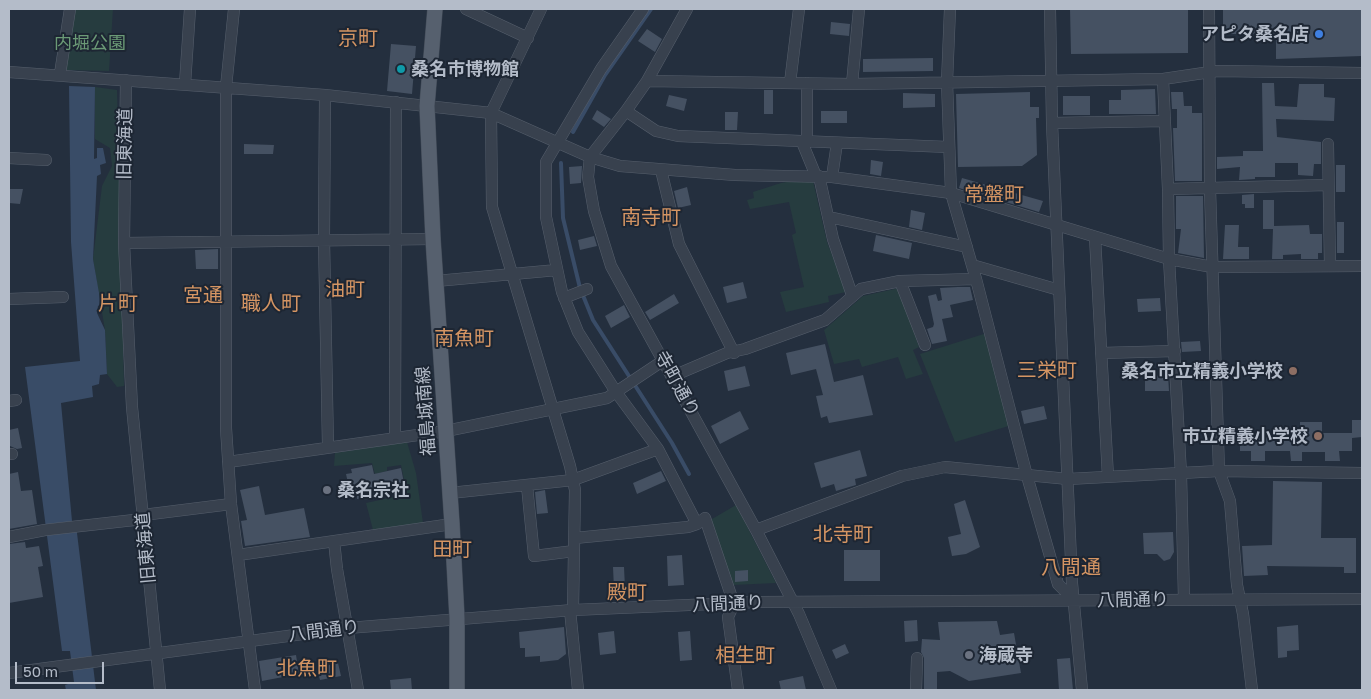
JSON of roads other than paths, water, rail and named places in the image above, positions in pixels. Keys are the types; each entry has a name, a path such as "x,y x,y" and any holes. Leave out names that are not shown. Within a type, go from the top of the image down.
{"main road":[{"name":"福島城南線","path":"435,9 427,106 433,239 457,618 457,690"}],"street":[{"path":"60,74 70,9"},
{"path":"185,84 190,9"},
{"path":"234,9 226,87 228,462 231,504 255,690"},
{"path":"466,9 528,38"},
{"path":"541,9 491,114 492,207 514,274 573,480 575,538 572,610 578,690"},
{"path":"643,9 624,33 556,142 546,162 546,217 564,298 578,332 658,449 697,524"},
{"path":"590,157 647,81 688,9"},
{"path":"790,83 799,9"},
{"path":"852,84 859,9"},
{"path":"950,9 947,82 951,193 1058,584 1074,600"},
{"path":"1050,9 1052,123 1059,290 1074,600 1082,690"},
{"path":"1209,9 1210,189 1219,471 1230,501 1237,585 1241,599 1252,690"},
{"path":"9,72 60,74 326,95 491,114 590,157 620,166 735,175 832,177 951,193 1169,260 1212,267 1362,266"},
{"path":"647,81 852,84 1163,80 1217,72 1362,73"},
{"name":"旧東海道","path":"126,80 124,243 132,407 160,690"},
{"path":"1163,80 1169,260 1181,474 1184,599"},
{"path":"807,84 805,142 818,176 833,240 852,296"},
{"path":"326,95 324,239 328,446"},
{"path":"395,437 396,102"},
{"path":"626,111 656,132 678,136 948,147"},
{"path":"1052,123 1165,121"},
{"path":"832,177 837,143"},
{"path":"1328,144 1330,266"},
{"name":"寺町通り","path":"590,157 588,178 594,212 611,266 756,530 793,602 831,690"},
{"path":"9,158 46,160"},
{"path":"661,170 679,244 734,353"},
{"path":"1168,189 1328,185"},
{"path":"829,217 967,247"},
{"path":"1096,237 1108,477"},
{"path":"124,243 433,239"},
{"path":"972,265 1059,290"},
{"path":"436,281 557,270"},
{"path":"673,376 727,353 734,353 825,320 861,289 900,280 976,279"},
{"path":"900,280 925,345"},
{"path":"564,298 583,291"},
{"path":"9,299 63,297"},
{"path":"1102,353 1175,350"},
{"path":"228,462 328,446 446,431 607,398 664,360"},
{"path":"450,493 573,480 658,449"},
{"path":"756,530 902,476 945,466 1068,479 1219,471 1362,473"},
{"path":"527,486 534,556 574,551"},
{"path":"9,536 231,504"},
{"path":"575,538 688,527 697,524 705,518 734,604 728,616 738,690"},
{"path":"238,555 452,524"},
{"path":"334,541 337,570 358,690"},
{"name":"八間通り","path":"9,673 348,628 572,610 793,602 1362,599"},
{"path":"916,690 917,658"}],"water":[{"path":"69,86 95,87 94,159 97,158 97,148 103,148 106,163 100,165 101,174 97,176 93,259 101,304 98,306 97,313 105,330 107,374 100,375 99,384 92,386 93,397 61,403 72,521 77,533 96,690 66,690 65,685 74,682 70,651 62,651 25,367 80,361 71,242"}],"waterway":[{"path":"573,132 605,75 651,9"},
{"path":"561,163 563,218 580,288 593,320 672,443 689,474"}],"place":[{"name":"アピタ桑名店","path":"1319,34"},
{"name":"桑名市博物館","path":"401,69"},
{"name":"桑名市立精義小学校","path":"1293,371"},
{"name":"市立精義小学校","path":"1318,436"},
{"name":"桑名宗社","path":"327,490"},
{"name":"海蔵寺","path":"969,655"}],"district":[{"name":"京町","path":"358,39"},
{"name":"常盤町","path":"994,195"},
{"name":"南寺町","path":"651,218"},
{"name":"油町","path":"345,290"},
{"name":"宮通","path":"203,296"},
{"name":"片町","path":"118,304"},
{"name":"職人町","path":"271,304"},
{"name":"南魚町","path":"464,339"},
{"name":"三栄町","path":"1047,371"},
{"name":"北寺町","path":"843,535"},
{"name":"田町","path":"452,550"},
{"name":"八間通","path":"1071,568"},
{"name":"殿町","path":"627,593"},
{"name":"相生町","path":"745,656"},
{"name":"北魚町","path":"307,669"}],"park label":[{"name":"内堀公園","path":"90,43"}]}
